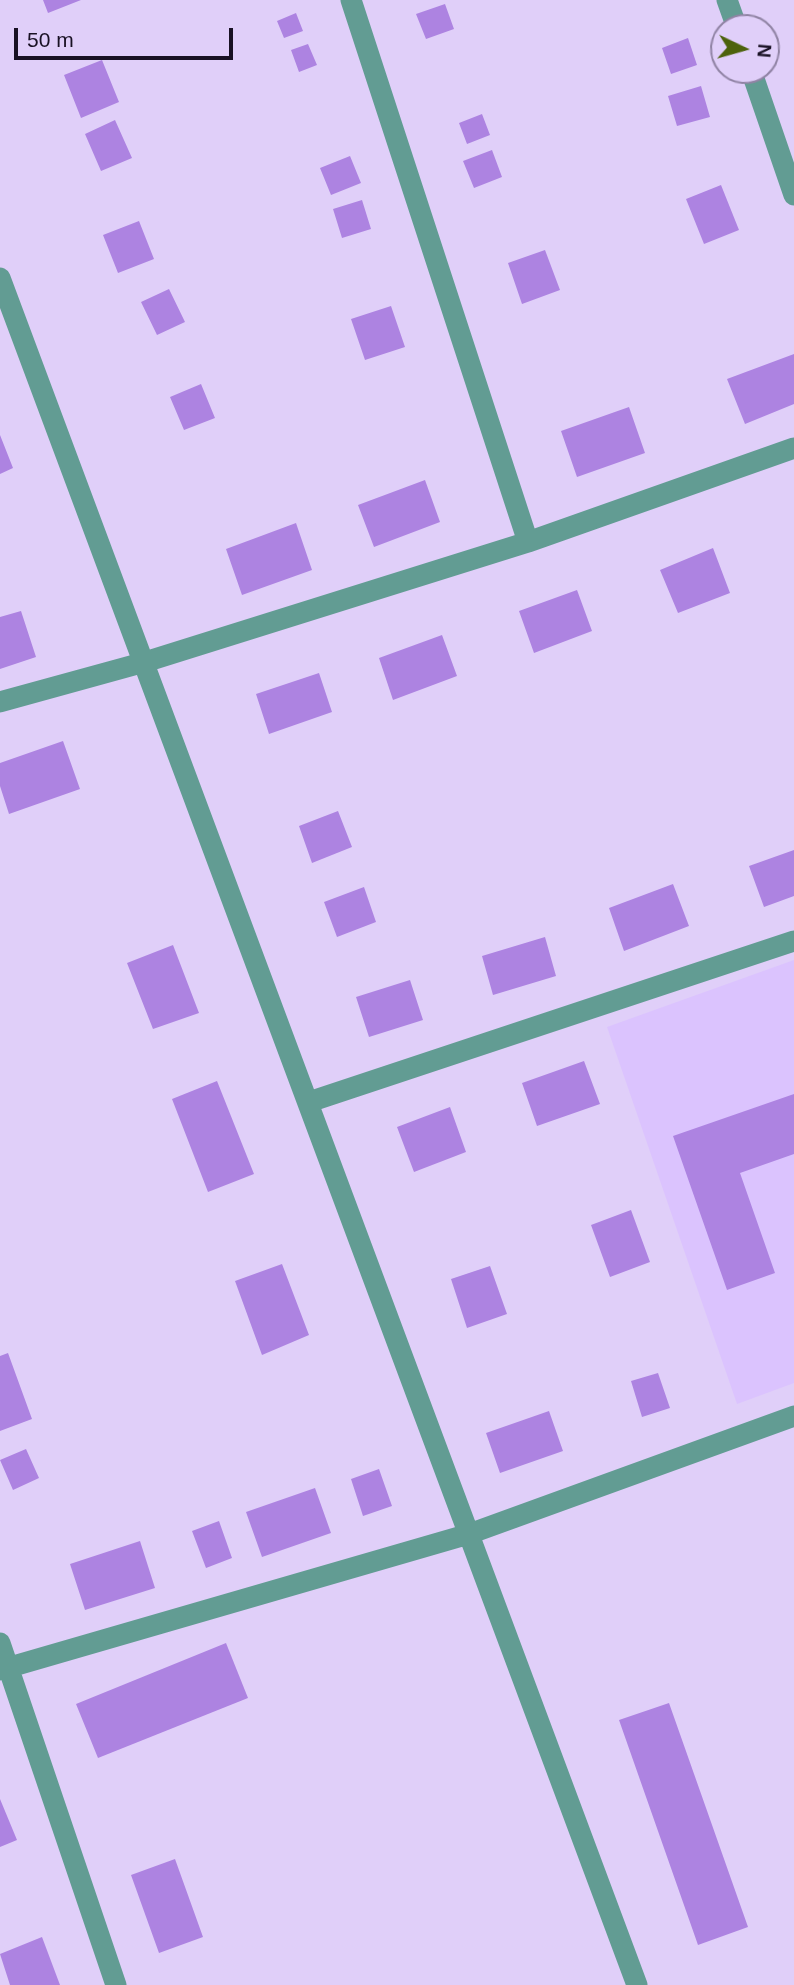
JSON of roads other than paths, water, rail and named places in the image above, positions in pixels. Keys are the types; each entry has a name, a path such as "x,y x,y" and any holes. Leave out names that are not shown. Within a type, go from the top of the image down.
{"street":[{"path":"351,0 528,542"},
{"path":"756,84 794,195"},
{"path":"0,278 638,1985"},
{"path":"0,702 145,662 528,542 794,448"},
{"path":"309,1102 794,941"},
{"path":"4,1669 470,1534 794,1416"},
{"path":"0,1643 4,1669 116,1985"}]}
